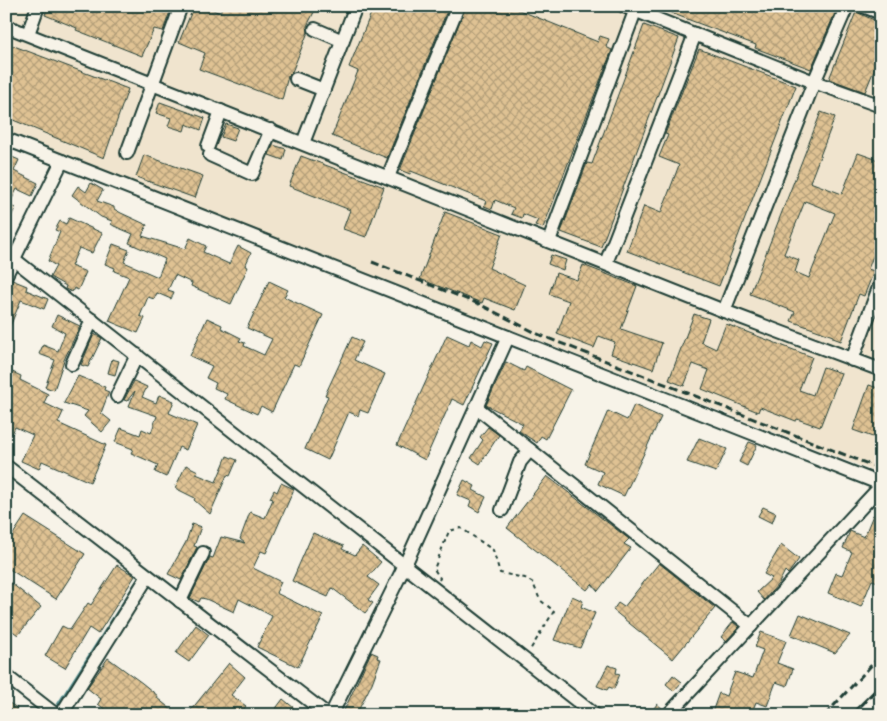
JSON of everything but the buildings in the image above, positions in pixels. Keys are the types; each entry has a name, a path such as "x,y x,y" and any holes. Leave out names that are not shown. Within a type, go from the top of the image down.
{"street":[{"path":"28,34 38,6"},
{"path":"127,153 181,6"},
{"path":"303,143 356,6"},
{"path":"388,178 458,6"},
{"path":"724,311 814,82 847,6"},
{"path":"863,6 881,13"},
{"path":"548,241 632,8 814,82 881,106"},
{"path":"6,26 724,311 881,370"},
{"path":"315,29 343,41"},
{"path":"606,263 694,34"},
{"path":"296,79 324,90"},
{"path":"221,111 209,151 252,174 270,130"},
{"path":"6,140 881,485 668,715"},
{"path":"6,274 10,256 62,161"},
{"path":"10,256 595,715"},
{"path":"852,360 881,282"},
{"path":"72,364 92,320"},
{"path":"6,466 329,715 405,565 508,337"},
{"path":"116,396 137,355"},
{"path":"476,407 751,626"},
{"path":"502,510 520,462 530,450"},
{"path":"180,601 204,553"},
{"path":"61,715 148,576"},
{"path":"6,676 56,715"},
{"path":"860,715 881,694"}],"path":[{"path":"433,587 440,578 434,569 449,531 461,528 493,550 500,573 525,578 533,583 540,600 554,611 524,659"}],"shaded area":[{"path":"6,6 881,6 881,474 6,132"}],"waterway":[{"path":"54,711 141,575"}],"railway":[{"path":"372,262 479,304 540,335 881,469"},
{"path":"825,715 881,655"},
{"path":"852,715 881,685"}]}
